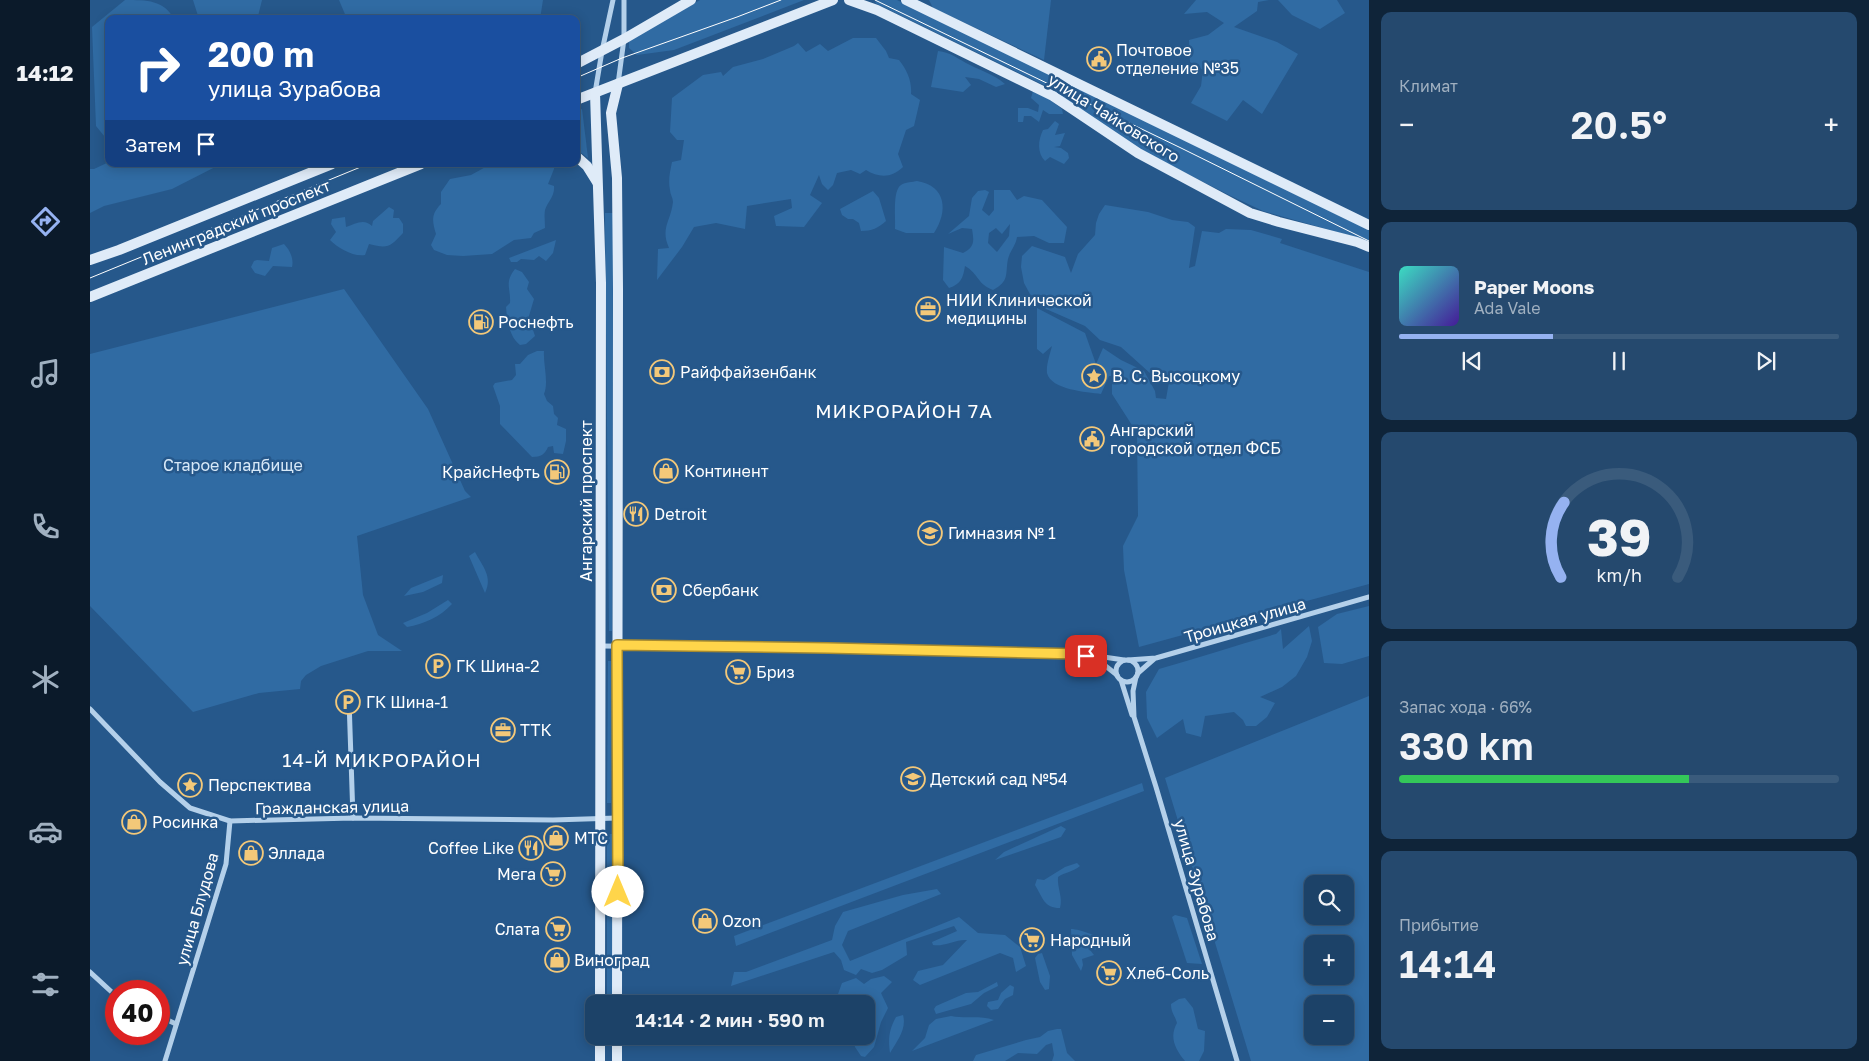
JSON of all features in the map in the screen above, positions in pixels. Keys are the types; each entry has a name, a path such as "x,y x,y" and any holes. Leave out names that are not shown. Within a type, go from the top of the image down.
{"main road":[{"path":"580,62 691,0"},
{"path":"580,99 833,0"},
{"name":"улица Чайковского","path":"849,0 877,10 1053,96 1138,153 1250,213 1357,242 1369,247"},
{"path":"906,0 923,5 1369,225"},
{"name":"Ангарский проспект","path":"617,995 619,459 617,178 611,113 618,84"},
{"name":"Ангарский проспект","path":"595,93 601,283 600,995"},
{"path":"580,160 587,166 599,186"},
{"name":"Ленинградский проспект","path":"90,260 325,167"},
{"name":"Ленинградский проспект","path":"90,297 413,167"},
{"path":"600,207 617,208"},
{"path":"600,1045 600,1061"},
{"path":"617,1045 617,1061"}],"street":[{"name":"Ангарский проспект","path":"595,93 613,0"},
{"name":"Ангарский проспект","path":"618,84 624,39 624,0"},
{"name":"Троицкая улица","path":"1080,654 1127,660 1156,658 1369,598"},
{"path":"601,646 828,648 1080,654 1106,665 1119,677 1129,682 1156,658"},
{"path":"1127,660 1136,664 1134,717 1119,677 1118,665 1127,660"},
{"path":"349,700 352,818"},
{"name":"Гражданская улица","path":"90,709 160,782 190,808 230,821 352,818 617,818"},
{"name":"улица Зурабова","path":"1134,717 1237,1061"},
{"name":"улица Блудова","path":"165,1061 226,864 230,821"},
{"path":"90,972 105,986"},
{"path":"170,1021 176,1024"}],"green space":[{"path":"125,0 141,0 154,2 165,8 171,15 107,15"},
{"path":"193,0 262,0 258,15 198,15"},
{"path":"339,0 543,0 541,15 345,15"},
{"path":"700,0 804,0 674,50 637,55 629,48 629,41"},
{"path":"877,0 897,0 1369,230 1369,243 1358,238 1263,211 1231,196 1110,132 1054,90 875,3"},
{"path":"929,0 1051,0 1044,60 933,8"},
{"path":"1196,0 1269,0 1258,2 1257,11 1234,27 1277,42 1298,54 1262,114 1243,100 1227,121 1191,103 1201,86 1203,70 1190,62 1189,40 1208,35 1224,23 1207,12 1184,14"},
{"path":"1278,0 1337,0 1345,13 1320,29 1292,15"},
{"path":"105,16 105,137 96,126 92,27"},
{"path":"853,38 876,38 889,58 899,60 902,64 910,80 911,94 920,100 914,126 906,130 898,154 903,167 899,171 885,176 866,170 860,174 851,170 837,173 833,185 828,190 822,184 819,175 810,195 822,203 804,227 776,226 774,216 792,208 791,199 747,206 745,229 716,223 694,227 682,247 657,280 658,249 669,248 666,230 673,202 669,186 672,162 681,160 684,140 677,140 670,132 672,98 703,75 721,72 723,76 733,67 763,59 798,43 806,52 820,44 828,51"},
{"path":"938,51 951,55 992,75 1005,84 996,87 979,79 965,77 971,85 963,92 931,87"},
{"path":"1033,91 1049,99 1062,109 1063,114 1049,114 1043,110 1039,122 1031,116 1024,116 1023,122 1018,122 1018,108 1028,108 1038,112 1039,105 1031,98"},
{"path":"582,109 588,158 580,152 580,110"},
{"path":"1055,121 1059,124 1055,135 1065,133 1060,146 1054,147 1061,148 1068,153 1069,158 1064,164 1050,157 1045,161 1040,150 1039,142 1043,130 1048,129"},
{"path":"105,164 105,167 215,167 172,189 104,206 90,213 90,169"},
{"path":"486,167 554,167 548,184 554,186 554,190 545,210 545,228 534,233 531,238 514,240 492,254 447,255 434,250 431,245 436,234 433,218 435,211 441,204 441,192 450,179 471,175"},
{"path":"917,181 934,188 942,201 943,209 939,225 934,233 906,233 895,229 895,199 898,188 905,183"},
{"path":"985,190 989,192 982,210 989,216 994,210 994,190 1010,190 1017,200 1024,196 1042,200 1067,227 1064,243 1049,243 1034,236 1017,237 1008,259 1006,277 998,287 993,290 988,288 965,266 961,280 949,288 943,280 944,247 963,253 972,246 972,229 962,228 948,234 969,216 972,198 978,191","holes":["1010,224 1009,236 997,252 988,243 989,233 996,228 1002,234"]},
{"path":"873,191 879,198 886,221 875,229 861,231 859,223 842,215 840,209"},
{"path":"1105,205 1148,212 1172,220 1188,222 1195,227 1189,268 1195,266 1202,231 1219,233 1226,229 1251,230 1282,239 1280,243 1369,272 1369,584 1139,647 1124,570 1123,546 1138,516 1137,433 1112,394 1112,376 1109,376 1101,394 1062,387 1050,379 1047,370 1052,346 1043,354 1037,349 1037,308 1085,333 1096,364 1103,348 1121,360 1144,371 1155,391 1156,398 1166,399 1169,382 1161,383 1121,347 1100,340 1085,326 1046,309 1031,296 1024,283 1021,267 1022,256 1032,246 1065,257 1071,273 1078,254 1095,235 1099,214"},
{"path":"389,207 394,210 393,218 399,218 403,224 403,233 392,244 380,246 369,244 365,255 356,255 337,246 330,240 336,232 331,224 332,219 345,217 346,227 363,222 372,226 373,221"},
{"path":"605,213 613,213 612,631 609,631"},
{"path":"556,240 553,253 546,261 539,256 534,260 521,259 517,262 511,262 509,258"},
{"path":"284,244 291,255 292,267 273,266 265,276 255,273 251,267 254,261 269,261 272,248"},
{"path":"515,269 522,272 529,282 527,289 534,299 526,326 533,330 535,336 526,344 520,345 511,333 506,307 510,303 510,278"},
{"name":"Старое кладбище","path":"344,289 428,409 465,491 471,497 357,536 363,595 378,635 402,651 368,651 321,666 306,675 301,681 300,689 259,693 193,712 90,606 90,354"},
{"path":"537,351 544,351 546,384 544,394 547,401 553,406 554,414 558,418 557,425 566,429 563,454 554,453 553,446 548,447 542,455 532,457 500,424 500,406 493,386 495,383 512,380 516,375 515,364 520,364 528,355"},
{"path":"475,552 484,567 487,577 488,582 485,593 469,556"},
{"path":"443,575 442,583 423,592 404,596 411,588"},
{"path":"448,600 452,604 442,613 431,619 407,627 403,623 427,613"},
{"path":"1369,606 1369,656 1342,664 1324,663 1318,627 1337,614"},
{"path":"1309,626 1312,641 1307,657 1296,676 1282,687 1260,697 1275,703 1267,717 1256,726 1246,726 1243,720 1234,712 1205,716 1201,737 1186,733 1183,719 1157,738 1147,718 1146,692 1159,669 1276,634 1281,629 1283,649"},
{"path":"608,661 612,661 611,803 607,803"},
{"path":"1369,696 1369,1061 1251,1061 1165,778"},
{"path":"1142,783 1144,791 736,946 734,936"},
{"path":"1061,826 1066,829 1061,837 995,860 1004,852"},
{"path":"607,834 612,834 612,995 607,995"},
{"path":"1077,863 1080,866 1075,870 1058,877 1061,900 1060,908 1047,904 1035,885 1037,879 1044,880 1065,867"},
{"path":"937,889 941,894 848,931 842,945 850,961 959,917 978,933 1005,935 1020,947 1026,966 1016,972 1013,958 1000,953 920,985 913,980 918,971 943,965 967,940 933,945 932,942 957,931 954,926 906,942 907,955 882,970 872,973 861,969 856,975 844,970 841,960 834,952 731,986 734,972 746,972 832,940 835,926 843,912 903,895"},
{"path":"1175,915 1187,918 1202,964 1187,963 1172,917"},
{"path":"1071,929 1092,934 1110,944 1103,948 1090,950 1094,955 1082,959 1081,971 1072,955"},
{"path":"1042,953 1050,976 1049,989 1045,990 1040,982 1035,958 1038,954"},
{"path":"884,976 892,982 881,993 888,1008 881,1022 875,1043 875,995 838,994 842,983 856,978 864,984 871,979"},
{"path":"997,982 998,986 984,993 971,1004 936,1014 934,1009 936,1006 966,993 978,992"},
{"path":"1010,985 1014,987 1013,995 1005,999 998,1009 991,1010 987,1006 988,1002 998,1000 1001,993"},
{"path":"1185,998 1193,1008 1198,1029 1205,1031 1204,1051 1199,1061 1185,1061 1174,1043 1173,1033 1177,1023 1171,1004"},
{"path":"903,1015 904,1025 890,1053 890,1030 896,1017"},
{"path":"951,1016 994,1020 912,1051 925,1038 929,1025 936,1019"},
{"path":"1061,1029 1067,1053 1075,1061 1052,1061 1054,1055 1052,1043 1046,1045 1037,1054 1018,1053 1005,1061 973,1061 976,1055 1040,1037 1048,1031"},
{"path":"855,1045 875,1045 865,1057 861,1056"}],"tram line":[{"path":"580,76 622,58 781,0"},
{"path":"875,0 1369,241"},
{"path":"90,278 361,167"}],"place":[{"name":"Почтовое отделение №35","path":"1099,59"},
{"name":"НИИ Клинической медицины","path":"928,309"},
{"name":"Роснефть","path":"481,322"},
{"name":"Райффайзенбанк","path":"662,372"},
{"name":"В. С. Высоцкому","path":"1094,376"},
{"name":"Ангарский городской отдел ФСБ","path":"1092,439"},
{"name":"Континент","path":"666,471"},
{"name":"КрайсНефть","path":"557,472"},
{"name":"Detroit","path":"636,514"},
{"name":"Гимназия № 1","path":"930,533"},
{"name":"Сбербанк","path":"664,590"},
{"name":"ГК Шина-2","path":"438,666"},
{"name":"Бриз","path":"738,672"},
{"name":"ГК Шина-1","path":"348,702"},
{"name":"ТТК","path":"503,730"},
{"name":"Детский сад №54","path":"913,779"},
{"name":"Перспектива","path":"190,785"},
{"name":"Росинка","path":"134,822"},
{"name":"МТС","path":"556,838"},
{"name":"Coffee Like","path":"531,848"},
{"name":"Эллада","path":"251,853"},
{"name":"Мега","path":"553,874"},
{"name":"Ozon","path":"705,921"},
{"name":"Слата","path":"558,929"},
{"name":"Народный","path":"1032,940"},
{"name":"Виноград","path":"557,960"},
{"name":"Хлеб-Соль","path":"1109,973"}],"district":[{"name":"МИКРОРАЙОН 7А","path":"904,411"},
{"name":"14-Й МИКРОРАЙОН","path":"382,760"}],"route":[{"path":"618,892 617,645 828,648 1080,654 1086,656"}]}
